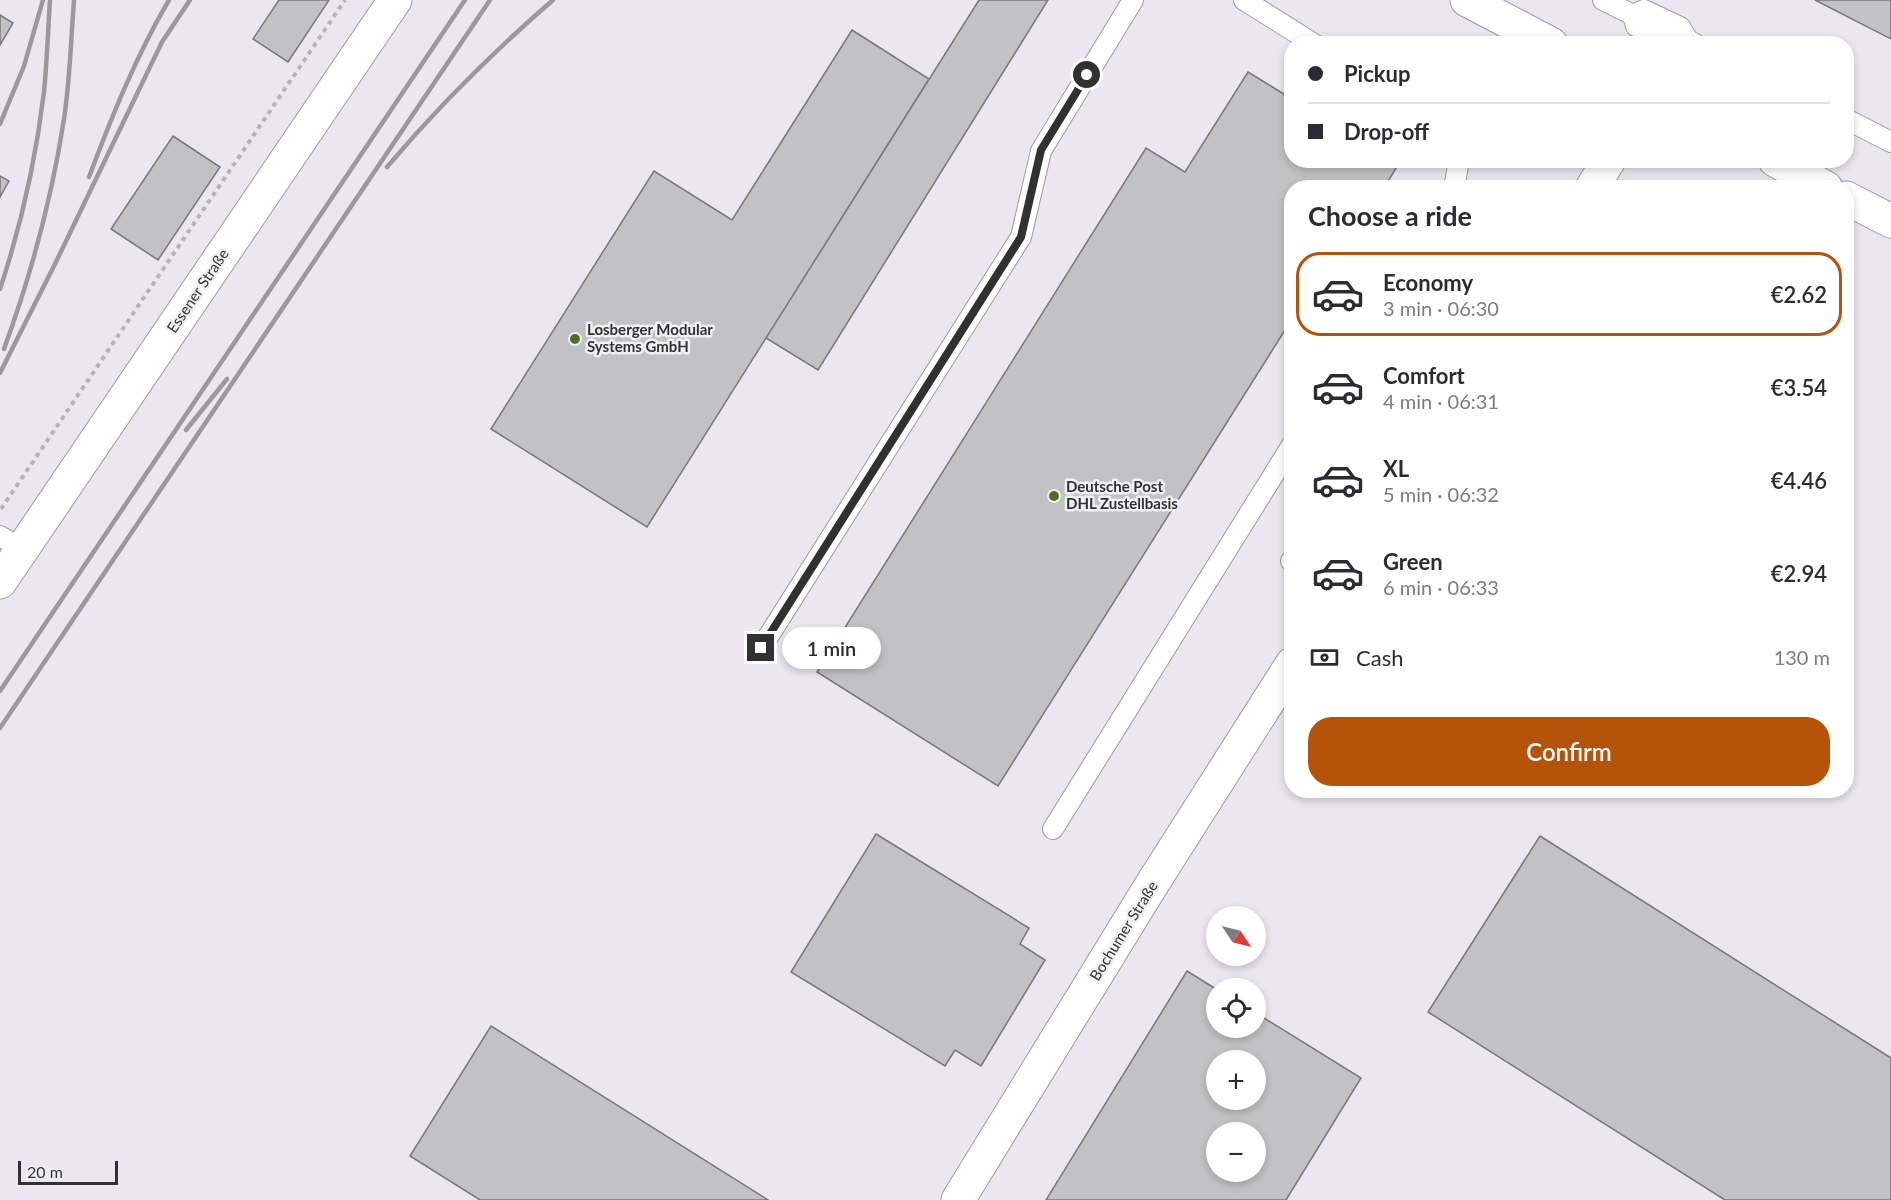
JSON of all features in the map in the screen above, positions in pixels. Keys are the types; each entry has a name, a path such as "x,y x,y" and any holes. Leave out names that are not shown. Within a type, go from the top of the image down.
{"street":[{"name":"Essener Straße","path":"0,582 11,542 396,0"},
{"path":"1467,0 1536,36"},
{"path":"1790,168 1811,180"},
{"path":"1854,202 1891,221"},
{"name":"Bochumer Straße","path":"958,1200 1154,881 1284,677"}],"lane":[{"path":"761,648 1021,237 1041,150 1133,0"},
{"path":"1244,0 1301,36"},
{"path":"1603,0 1633,15 1644,10 1680,27 1687,36"},
{"path":"1854,124 1891,142"},
{"path":"1053,829 1284,458"}],"path":[{"path":"0,510 345,0"}],"shaded area":[{"path":"0,0 1891,0 1891,1200 0,1200"}],"building":[{"path":"279,0 329,0 288,62 253,39"},
{"path":"979,0 1048,0 818,370 766,338"},
{"path":"1815,0 1891,0 1891,39"},
{"path":"0,15 13,23 0,45"},
{"path":"852,30 929,79 647,527 491,429 654,171 732,220"},
{"name":"Deutsche Post DHL Zustellbasis","path":"1248,72 1284,94 1284,168 1396,168 1389,180 1284,180 1284,332 998,786 817,672 1146,148 1185,172"},
{"path":"173,136 220,167 158,260 111,229"},
{"path":"0,176 9,181 0,197"},
{"path":"876,834 1029,928 1020,944 1045,960 981,1066 955,1050 945,1066 791,972"},
{"path":"1540,836 1891,1058 1891,1200 1725,1200 1428,1012"},
{"path":"1187,971 1206,983 1206,1038 1266,1038 1266,1019 1361,1078 1286,1200 1046,1200"},
{"path":"491,1026 768,1200 480,1200 410,1156"}],"railway":[{"path":"0,124 24,66 43,0"},
{"path":"0,289 21,216 37,142 44,92 50,0"},
{"path":"4,349 32,264 59,148 66,104 74,0"},
{"path":"89,177 125,87 169,0"},
{"path":"0,373 162,42 190,0"},
{"path":"0,691 465,0"},
{"path":"0,728 490,0"},
{"path":"387,167 467,80 553,0"},
{"path":"186,430 227,379"}],"place":[{"name":"Losberger Modular Systems GmbH","path":"575,339"},
{"name":"Deutsche Post DHL Zustellbasis","path":"1054,496"}],"route":[{"path":"761,648 1021,237 1041,150 1087,75"}]}
